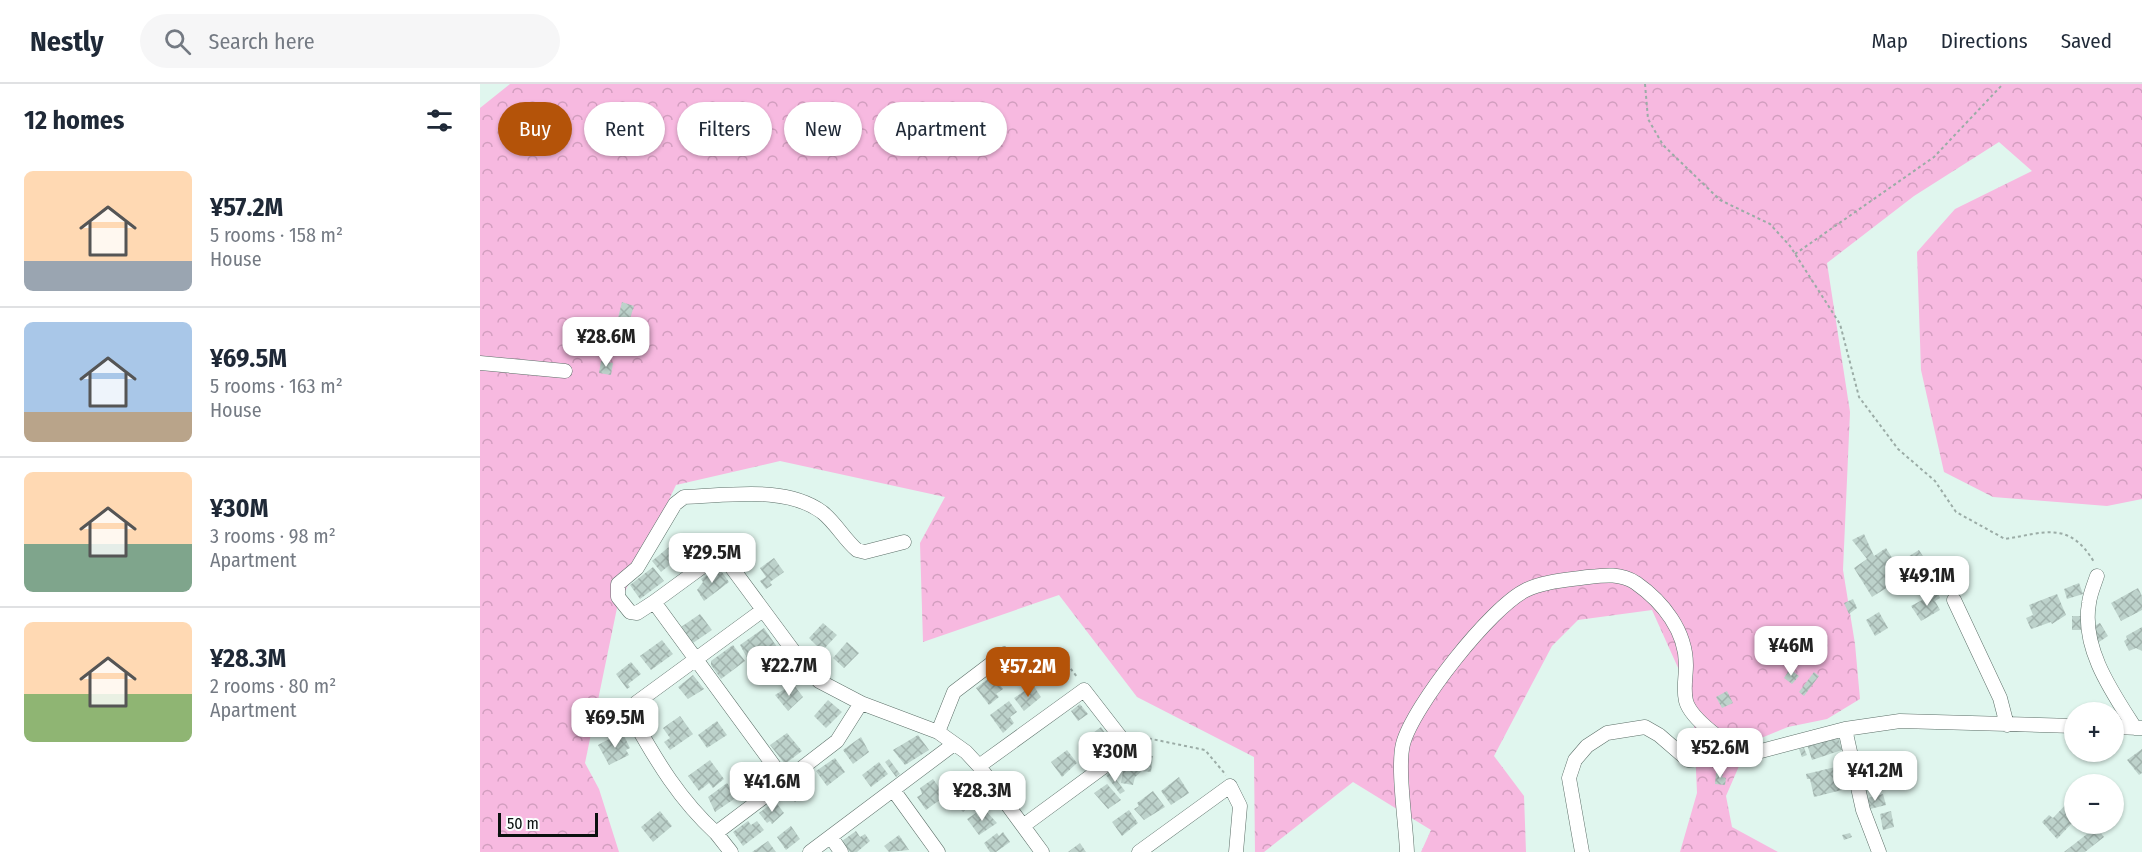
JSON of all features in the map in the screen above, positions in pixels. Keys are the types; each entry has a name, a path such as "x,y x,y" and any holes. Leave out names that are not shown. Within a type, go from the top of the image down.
{"street":[{"path":"480,363 565,371"},
{"path":"904,542 865,552 857,550 836,525 817,509 774,495 684,497 675,504 637,568 618,584 618,597 630,612 637,613 721,553 811,673 826,685 861,702 938,732 954,744 980,766 1042,852"},
{"path":"1407,852 1401,756 1408,728 1447,669 1496,612 1528,589 1559,581 1608,575 1622,576 1635,583 1670,616 1683,640 1686,703 1713,732 1746,755"},
{"path":"2097,576 2088,604 2090,631 2097,663 2138,728"},
{"path":"1954,600 2000,698 2007,725"},
{"path":"654,602 785,781"},
{"path":"731,852 717,833 691,810 664,773 633,719 636,703 763,610"},
{"path":"938,732 954,692 1004,654"},
{"path":"980,766 1084,690 1129,748 1023,826"},
{"path":"717,833 837,741 861,702"},
{"path":"1582,852 1569,778 1579,754 1601,735 1645,727 1659,735 1688,760 1746,755 1845,729 1929,720 2064,726"},
{"path":"1845,729 1863,810 1879,852"},
{"path":"810,852 954,744"},
{"path":"1139,852 1230,786 1240,806 1236,852"},
{"path":"894,791 938,852"},
{"path":"831,837 841,852"}],"path":[{"path":"1645,84 1648,119 1663,146 1720,200 1770,224 1795,254 1840,324 1859,397 1898,449 1935,481 1956,512 2005,539 2042,531 2064,534 2082,545 2090,555 2096,567 2097,576"},
{"path":"1795,254 1934,158 2003,84"},
{"path":"1004,654 1033,650 1054,653 1065,661 1084,690"},
{"path":"1119,736 1136,736 1205,750 1229,780 1230,786"}],"green space":[{"path":"510,84 2142,84 2142,499 2107,506 1993,497 1944,472 1921,370 1917,252 1955,209 2032,171 1999,142 1914,196 1827,263 1850,412 1843,570 1855,644 1860,699 1827,719 1788,727 1749,743 1726,796 1732,827 1778,852 1680,852 1697,793 1693,701 1652,610 1578,620 1552,646 1494,756 1524,796 1526,852 1421,852 1431,830 1353,782 1264,852 1255,852 1254,757 1137,697 1059,595 923,642 920,543 945,497 780,461 676,485 617,608 585,763 599,789 619,852 480,852 480,108"}],"building":[{"path":"622,302 634,306 629,322 618,318"},
{"path":"601,361 613,363 611,375 599,373"},
{"path":"1864,534 1874,556 1886,548 1904,577 1872,597 1854,568 1867,559 1852,540"},
{"path":"670,546 679,557 661,572 652,561"},
{"path":"1919,550 1938,580 1931,585 1926,578 1913,586 1898,563"},
{"path":"774,558 784,572 770,582 772,585 766,589 760,581 766,577 760,568"},
{"path":"653,567 664,581 640,599 630,585"},
{"path":"719,568 729,582 704,601 697,590 703,582 701,579"},
{"path":"1944,574 1952,588 1944,592 1939,576"},
{"path":"2079,583 2083,594 2067,599 2064,589"},
{"path":"2138,588 2142,596 2142,610 2121,621 2111,603"},
{"path":"1937,592 1940,598 1935,601 1940,610 1921,621 1911,606"},
{"path":"2057,594 2066,615 2052,624 2051,622 2031,629 2026,618 2033,615 2029,605"},
{"path":"1853,599 1857,608 1849,614 1844,603"},
{"path":"1879,612 1888,628 1875,636 1866,620"},
{"path":"700,614 712,630 693,643 681,627"},
{"path":"2072,616 2081,616 2081,630 2072,630"},
{"path":"823,623 837,635 822,651 809,638"},
{"path":"2100,623 2108,636 2096,644 2094,626"},
{"path":"2142,627 2142,651 2136,648 2129,651 2124,641 2127,639 2126,636"},
{"path":"764,628 777,647 751,665 740,645"},
{"path":"662,640 673,654 651,670 640,656"},
{"path":"847,642 859,653 844,668 833,658"},
{"path":"733,645 745,661 721,679 711,665 711,661"},
{"path":"775,655 785,669 769,681 759,667"},
{"path":"1033,655 1043,669 1030,679 1019,665"},
{"path":"631,662 641,674 628,684 630,687 627,689 616,674"},
{"path":"1790,669 1799,676 1792,684 1784,678"},
{"path":"1814,672 1819,676 1804,696 1799,692"},
{"path":"693,675 704,689 688,699 678,687"},
{"path":"993,675 1003,689 996,694 999,697 989,705 976,688"},
{"path":"793,684 803,697 788,711 775,695"},
{"path":"1033,685 1041,697 1024,711 1014,698"},
{"path":"1727,691 1733,703 1722,708 1716,697"},
{"path":"828,700 842,712 826,728 814,716"},
{"path":"1009,701 1017,712 1010,717 1014,723 1003,733 990,715"},
{"path":"1080,704 1088,714 1078,721 1071,711"},
{"path":"680,716 693,734 670,750 664,742 670,738 663,728"},
{"path":"717,721 727,735 707,748 698,735"},
{"path":"1101,727 1109,739 1091,752 1082,741"},
{"path":"622,732 630,748 626,750 629,755 609,765 598,745"},
{"path":"787,733 802,751 785,764 770,745"},
{"path":"918,735 929,750 905,765 893,750"},
{"path":"1838,736 1842,750 1812,760 1807,744"},
{"path":"861,737 869,752 853,764 843,750"},
{"path":"1804,748 1807,755 1802,757 1799,749"},
{"path":"2142,749 2142,773 2139,775 2127,760"},
{"path":"1067,750 1077,763 1062,777 1051,762"},
{"path":"1139,754 1153,756 1151,772 1142,771 1135,777 1133,785 1121,783 1124,765 1134,757 1138,758"},
{"path":"835,758 845,772 827,786 816,771"},
{"path":"889,759 900,774 896,777 885,762"},
{"path":"710,760 724,779 713,788 709,783 699,791 688,776"},
{"path":"879,762 888,774 871,787 862,775"},
{"path":"1848,764 1850,774 1840,777 1838,773 1842,790 1814,797 1810,779 1807,779 1806,774"},
{"path":"750,765 761,780 741,794 731,780"},
{"path":"1110,772 1125,791 1120,794 1106,775"},
{"path":"1716,773 1723,774 1722,777 1726,778 1725,785 1715,784"},
{"path":"1179,777 1189,793 1171,805 1161,791"},
{"path":"933,779 945,796 926,810 917,797 922,794 920,788"},
{"path":"802,781 807,792 795,802 787,792"},
{"path":"727,783 737,797 715,812 708,797"},
{"path":"1107,784 1121,800 1108,809 1094,793"},
{"path":"965,786 977,799 963,812 951,799"},
{"path":"1153,791 1165,807 1144,820 1134,809 1139,806 1137,803"},
{"path":"1883,794 1886,805 1866,810 1863,799"},
{"path":"775,801 784,813 772,824 770,821 767,823 759,813"},
{"path":"2064,806 2064,832 2057,839 2042,822 2049,815 2053,818"},
{"path":"1129,810 1138,823 1122,836 1112,822"},
{"path":"660,811 672,826 653,842 641,827"},
{"path":"986,811 997,823 979,835 967,819 976,813 978,817"},
{"path":"1891,811 1894,827 1883,830 1880,814"},
{"path":"748,821 751,825 757,821 764,830 743,846 733,832"},
{"path":"791,826 800,839 786,850 777,837"},
{"path":"856,831 860,837 865,834 870,841 857,852 850,852 842,841"},
{"path":"1003,832 1010,842 996,852 990,852 984,843 997,833 999,836"},
{"path":"1850,833 1852,837 1844,840 1842,835"},
{"path":"2087,834 2102,834 2104,837 2085,852 2064,852"},
{"path":"899,835 909,850 889,852 884,846"},
{"path":"768,841 776,852 752,852"},
{"path":"1080,843 1086,852 1068,852"}]}
